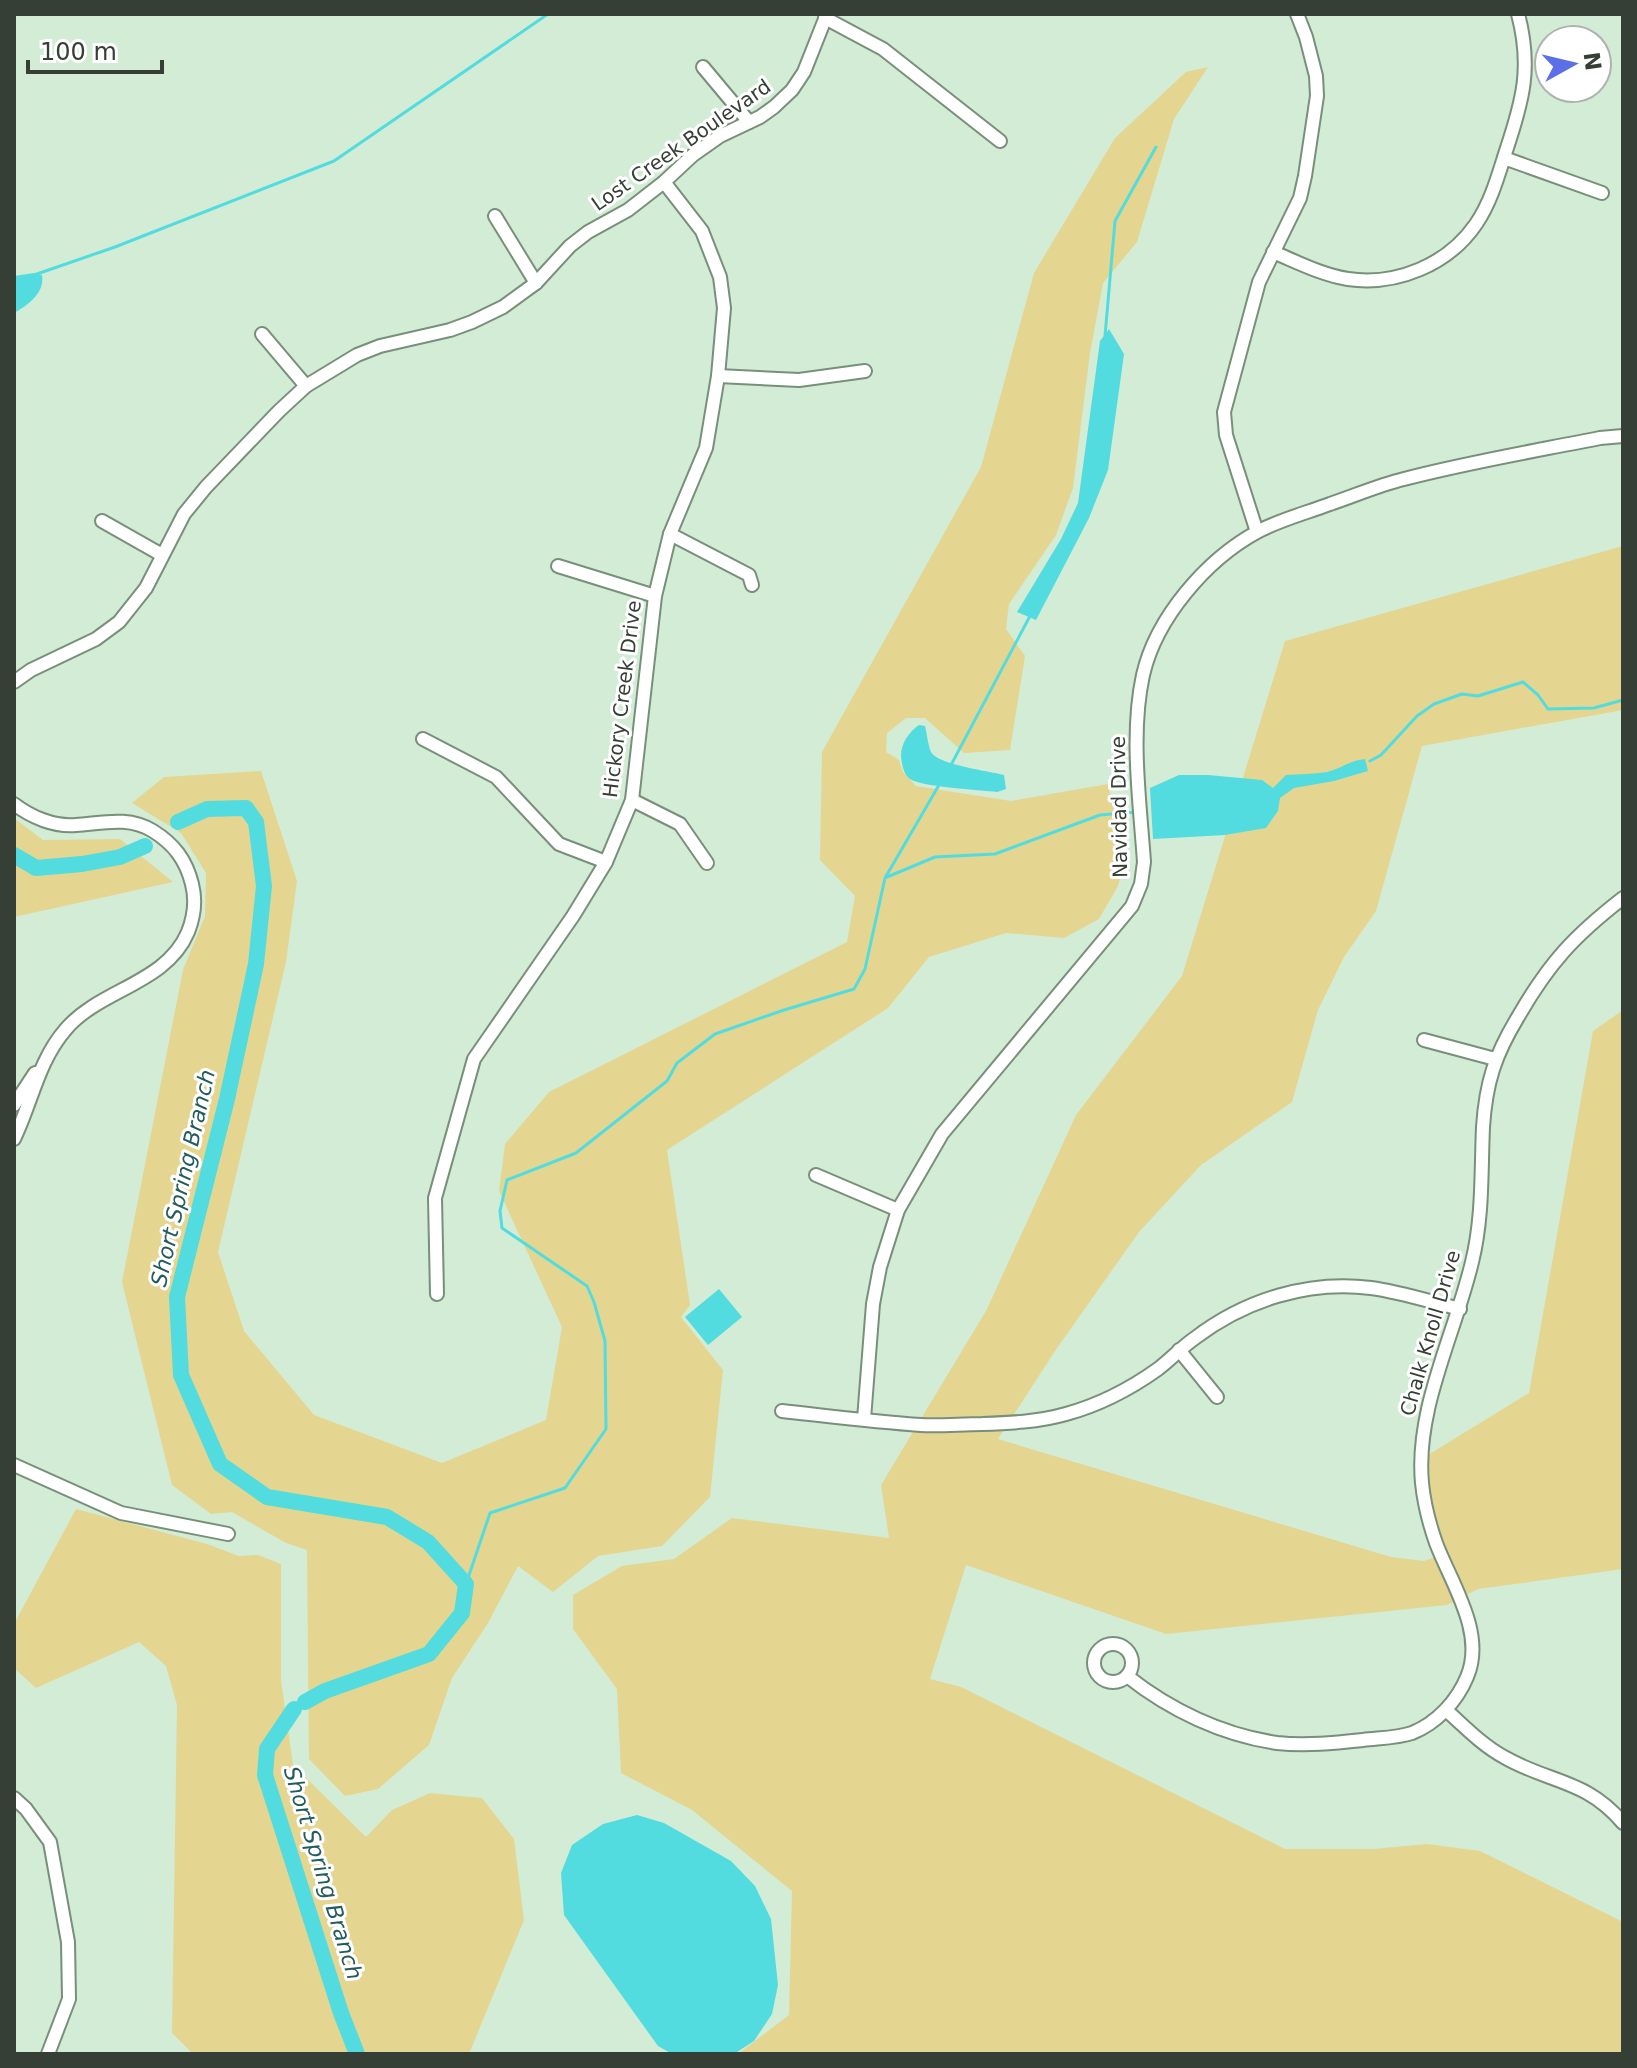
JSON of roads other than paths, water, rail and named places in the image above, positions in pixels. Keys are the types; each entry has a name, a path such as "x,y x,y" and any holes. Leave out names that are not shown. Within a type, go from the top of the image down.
{"street":[{"path":"1257,532 1226,435 1224,412 1259,282 1300,198 1305,176 1317,96 1316,76 1297,14"},
{"path":"1273,252 1318,271 1345,279 1369,281 1426,267 1464,238 1476,224 1494,189 1518,115 1525,85 1526,48 1518,14"},
{"path":"826,16 883,49 1000,141"},
{"name":"Lost Creek Boulevard","path":"14,682 31,670 96,639 119,622 146,588 184,514 206,487 306,386 357,355 380,346 450,330 503,307 536,283 570,246 588,232 628,210 720,136 774,107 792,90 804,72 826,16"},
{"path":"703,67 749,122"},
{"path":"1504,158 1602,193"},
{"name":"Hickory Creek Drive","path":"437,1294 435,1198 474,1059 573,916 606,862 632,800 655,596 670,534 706,448 718,376 724,308 720,277 702,231 664,182"},
{"path":"495,216 536,283"},
{"path":"262,334 306,386"},
{"path":"718,376 799,380 865,371"},
{"name":"Navidad Drive","path":"864,1419 873,1304 880,1267 898,1210 942,1134 1132,906 1141,884 1144,862 1137,729 1142,677 1150,651 1162,628 1187,592 1227,552 1257,532 1291,518 1402,479 1600,438 1623,436"},
{"path":"102,521 162,555"},
{"path":"670,534 749,575 752,585"},
{"path":"558,566 655,596"},
{"path":"423,739 496,777 559,844 606,862"},
{"path":"632,800 680,824 707,863"},
{"path":"14,804 51,822 73,825 116,820 150,829 174,847 182,858 193,889 194,905 192,922 174,957 159,969 88,1008 69,1025 14,1105"},
{"name":"Chalk Knoll Drive","path":"1127,1676 1152,1695 1202,1722 1278,1743 1329,1744 1398,1736 1423,1727 1446,1710 1458,1694 1468,1676 1472,1645 1466,1615 1428,1516 1421,1463 1425,1420 1473,1259 1486,1098 1495,1059 1504,1038 1533,990 1575,938 1623,898"},
{"path":"1424,1040 1495,1059"},
{"path":"14,1139 42,1065"},
{"path":"816,1175 898,1210"},
{"path":"782,1411 923,1425 1018,1423 1087,1407 1123,1391 1233,1313 1301,1290 1370,1288 1460,1309"},
{"path":"1179,1350 1217,1397"},
{"path":"14,1465 121,1513 228,1534"},
{"path":"1446,1710 1503,1757 1584,1790 1623,1823"},
{"path":"14,1798 50,1842 68,1942 69,1999 48,2054"}],"water":[{"path":"42,275 38,293 14,313 14,276"},
{"path":"1109,329 1124,354 1108,470 1089,518 1036,620 1017,612 1061,539 1078,503 1100,341"},
{"path":"919,725 925,726 931,752 936,757 953,764 1004,775 1006,789 997,792 952,788 910,779 903,769 901,751 906,738"},
{"path":"1365,759 1368,771 1294,788 1280,798 1278,811 1266,828 1225,835 1153,839 1150,788 1179,775 1262,780 1273,788 1286,775 1327,772"},
{"path":"719,1289 742,1317 708,1345 685,1317"},
{"path":"637,1815 664,1823 731,1861 755,1886 771,1919 778,1985 772,2014 754,2041 734,2054 672,2054 658,2046 564,1915 561,1873 572,1845 603,1824"}],"waterway":[{"path":"34,275 115,247 334,161 548,14"},
{"path":"1105,336 1115,221 1156,147"},
{"path":"951,765 1030,616"},
{"path":"1370,761 1381,755 1417,716 1434,704 1462,694 1478,696 1523,682 1548,709 1594,708 1623,700"},
{"path":"466,1584 490,1513 565,1488 606,1429 605,1341 594,1302 587,1286 502,1228 500,1211 507,1180 576,1153 667,1081 677,1063 715,1034 854,989 865,969 885,878 939,785"},
{"name":"Short Spring Branch","path":"178,822 207,809 246,808 256,822 264,886 256,964 227,1099 177,1297 181,1375 220,1464 267,1497 387,1517 428,1542 466,1584 462,1613 429,1654 325,1691 305,1702"},
{"path":"887,877 935,857 995,854 1100,815 1136,812"},
{"name":"Short Spring Branch","path":"14,855 36,868 120,857 145,846"},
{"name":"Short Spring Branch","path":"294,1709 267,1749 265,1775 357,2054"}]}
